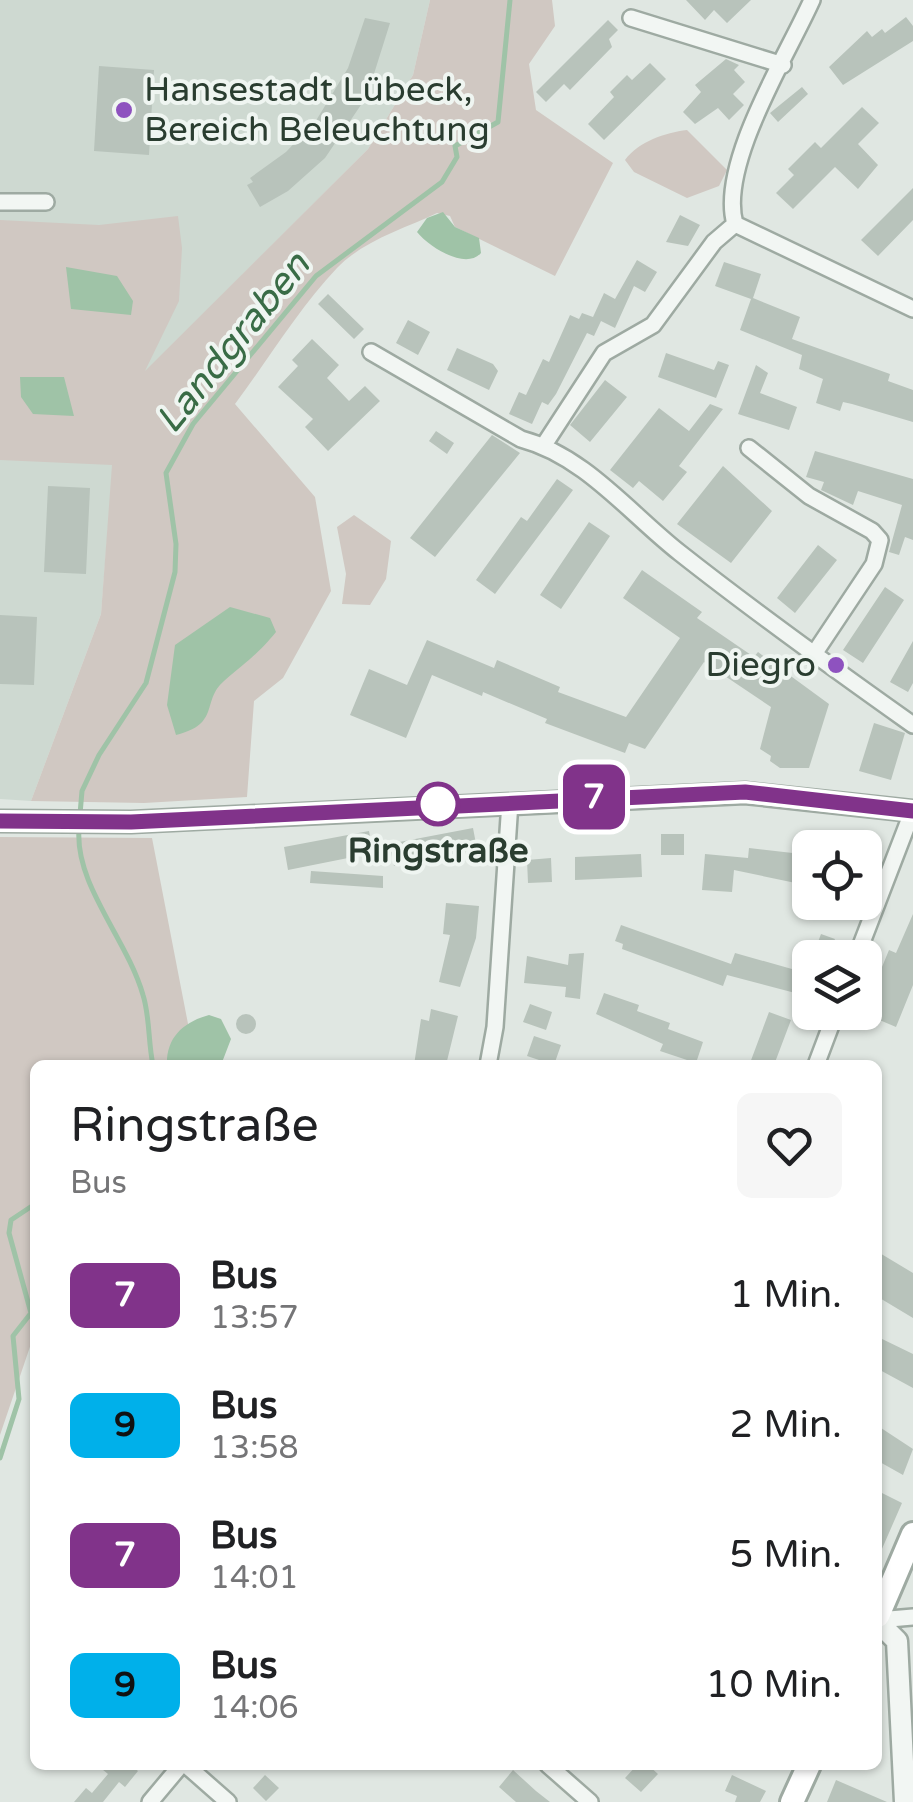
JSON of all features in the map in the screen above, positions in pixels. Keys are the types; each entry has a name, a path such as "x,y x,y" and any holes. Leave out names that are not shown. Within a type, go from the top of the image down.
{"main road":[{"path":"882,1609 913,1534"},
{"path":"792,1802 807,1770"}],"street":[{"path":"735,224 732,186 745,145 812,0"},
{"path":"631,18 783,64"},
{"path":"0,202 46,202"},
{"path":"735,224 913,309"},
{"path":"544,445 604,353 653,324 714,242 735,224"},
{"path":"371,352 521,439 544,445 577,464 675,549 812,657 913,725"},
{"path":"748,448 809,496 872,531 880,540 874,564 812,657"},
{"path":"0,821 131,822 745,792 913,811 863,940"},
{"path":"489,1060 495,1026 510,802"},
{"path":"818,1060 829,1030"},
{"path":"882,1619 913,1617"},
{"path":"882,1624 896,1641 905,1802"},
{"path":"150,1802 179,1770"},
{"path":"189,1770 228,1802"},
{"path":"554,1770 590,1802"}],"shaded area":[{"path":"0,0 430,0 413,75 368,149 142,375 113,464 101,614 31,801 0,799"},
{"path":"430,0 552,0 555,26 529,64 536,110 613,163 555,276 455,227 450,216 437,213 372,243 337,268 235,404 315,497 331,591 283,678 254,701 247,797 144,803 31,801 101,614 112,465 0,460 0,220 99,225 178,216 182,248 179,301 145,371 368,149 413,75"},
{"path":"687,130 727,170 719,186 687,198 634,172 625,160 653,139"},
{"path":"443,212 455,227 479,238 481,253 474,258 458,258 439,250 417,232 427,218"},
{"path":"66,267 117,276 133,301 131,315 71,309"},
{"path":"20,377 64,377 74,416 33,414 21,397"},
{"path":"354,515 391,541 386,579 370,605 342,604 346,574 337,527"},
{"path":"230,607 270,618 276,632 217,689 199,725 176,735 167,705 175,645"},
{"path":"0,837 152,838 195,1060 30,1060 30,1347 0,1435"},
{"path":"209,1015 221,1019 231,1039 223,1060 167,1060 173,1039 191,1022"}],"building":[{"path":"686,0 751,0 727,23 714,10 705,20"},
{"path":"906,17 913,26 913,41 843,85 829,67 867,31 872,37 882,29 885,33"},
{"path":"365,18 390,23 367,96 325,158 288,191 260,207 247,185 253,182 250,178 286,152 317,119 348,68"},
{"path":"608,20 618,30 609,39 612,47 570,90 564,84 546,102 536,92"},
{"path":"726,59 739,65 734,70 745,82 733,94 744,105 729,120 718,108 695,124 683,112 701,92 695,85"},
{"path":"650,63 666,79 604,140 588,124 614,97 610,92 627,75 632,80"},
{"name":"Hansestadt Lübeck, Bereich Beleuchtung","path":"99,66 154,70 149,155 94,151"},
{"path":"802,87 808,94 778,122 770,113"},
{"path":"862,107 879,123 858,144 878,165 858,189 835,167 793,209 776,193 794,175 788,169 815,142 821,148"},
{"path":"913,188 913,220 878,256 861,240"},
{"path":"680,215 700,225 688,246 666,242"},
{"path":"637,260 657,272 645,292 634,286 615,328 601,321 594,336 587,333 556,394 548,405 542,402 532,424 509,414 519,392 526,395 543,359 549,362 570,315 579,319 582,313 593,317 604,293 615,299"},
{"path":"724,262 761,274 753,298 800,317 792,339 890,374 888,381 913,390 913,422 843,402 840,411 816,403 823,379 799,369 802,355 740,330 751,299 715,286"},
{"path":"328,294 364,329 354,339 318,304"},
{"path":"408,320 430,332 418,355 396,343"},
{"path":"312,339 339,365 327,378 349,401 365,386 380,401 328,451 305,427 313,419 278,387 298,366 292,360"},
{"path":"457,348 493,364 498,371 489,390 447,370"},
{"path":"666,353 714,370 718,361 729,365 716,398 658,377"},
{"path":"756,365 768,373 760,393 797,407 789,430 738,414"},
{"path":"605,380 627,397 590,442 570,425"},
{"path":"710,404 723,409 679,466 687,472 663,501 639,481 633,488 610,470 659,408 689,431"},
{"path":"436,431 454,443 447,454 429,441"},
{"path":"492,435 520,453 435,557 410,538"},
{"path":"815,451 913,479 913,540 905,537 899,555 889,552 902,505 858,491 853,505 821,490 824,482 806,477"},
{"path":"723,466 772,511 731,563 677,524"},
{"path":"557,479 573,490 495,594 476,580 521,517 527,521"},
{"path":"48,486 90,488 86,574 44,572"},
{"path":"589,522 610,536 561,609 540,595"},
{"path":"818,545 837,560 795,613 777,598"},
{"path":"642,570 702,612 697,618 754,657 758,652 829,704 809,768 780,768 770,761 771,756 760,749 771,707 704,662 645,749 629,743 625,753 545,723 547,719 483,692 482,696 432,675 406,738 350,715 369,669 407,685 427,640 494,668 497,660 560,687 558,692 626,717 680,638 623,598"},
{"path":"885,587 904,600 863,663 843,650"},
{"path":"0,615 37,617 34,685 0,684"},
{"path":"913,641 913,683 908,692 890,682"},
{"path":"874,723 905,733 891,780 859,771"},
{"path":"473,828 477,849 394,866 389,844"},
{"path":"369,831 373,853 288,870 284,847"},
{"path":"661,834 684,834 684,855 661,855"},
{"path":"749,848 792,853 792,882 734,870 732,892 702,890 705,854 748,858"},
{"path":"641,854 642,877 575,880 575,857"},
{"path":"551,858 552,882 528,883 527,860"},
{"path":"311,871 383,876 383,888 310,883"},
{"path":"446,903 479,906 476,938 460,987 439,982 450,935 443,934"},
{"path":"913,914 913,985 896,1027 882,1021 882,967 889,950 896,953"},
{"path":"621,925 731,964 735,953 792,969 792,992 727,975 723,986 622,949 623,944 615,941"},
{"path":"584,953 580,999 565,997 566,987 524,983 527,956 568,965 569,954"},
{"path":"604,993 639,1005 637,1011 670,1023 668,1029 703,1042 697,1060 660,1051 663,1044 596,1014"},
{"path":"530,1004 552,1012 546,1030 523,1022"},
{"path":"431,1009 458,1016 447,1060 415,1060 421,1019 429,1021"},
{"path":"769,1012 791,1020 776,1060 751,1060"},
{"path":"246,1014 256,1024 246,1034 236,1024"},
{"path":"534,1036 561,1045 556,1060 527,1056"},
{"path":"882,1254 913,1273 913,1318 882,1299"},
{"path":"882,1339 913,1354 913,1388 882,1371"},
{"path":"882,1429 913,1449 903,1475 882,1463"},
{"path":"882,1493 902,1503 882,1549"},
{"path":"103,1770 138,1771 125,1787 119,1782 103,1802 74,1802 86,1788 92,1793 108,1774"},
{"path":"513,1770 550,1802 516,1802 499,1787"},
{"path":"632,1770 654,1770 658,1774 641,1792 625,1778"},
{"path":"265,1775 279,1788 266,1801 253,1788"},
{"path":"732,1775 766,1791 760,1802 735,1802 737,1796 725,1791"},
{"path":"836,1780 887,1802 827,1802"}],"waterway":[{"name":"Landgraben","path":"80,814 82,791 99,755 146,683 175,572 176,544 166,473 193,424 316,276 442,182 457,157 455,146 498,122 510,0"},
{"name":"Landgraben","path":"79,830 80,851 93,892 143,995 152,1060"},
{"name":"Landgraben","path":"30,1207 11,1220 9,1233 30,1309"},
{"name":"Landgraben","path":"0,1458 19,1399 13,1336 30,1314"}],"bus line":[{"name":"7","path":"0,821 131,822 436,804 745,792 913,811"}],"place":[{"name":"Hansestadt Lübeck, Bereich Beleuchtung","path":"124,110"},
{"name":"Diegro","path":"836,665"},
{"name":"Ringstraße","path":"438,804"}]}
